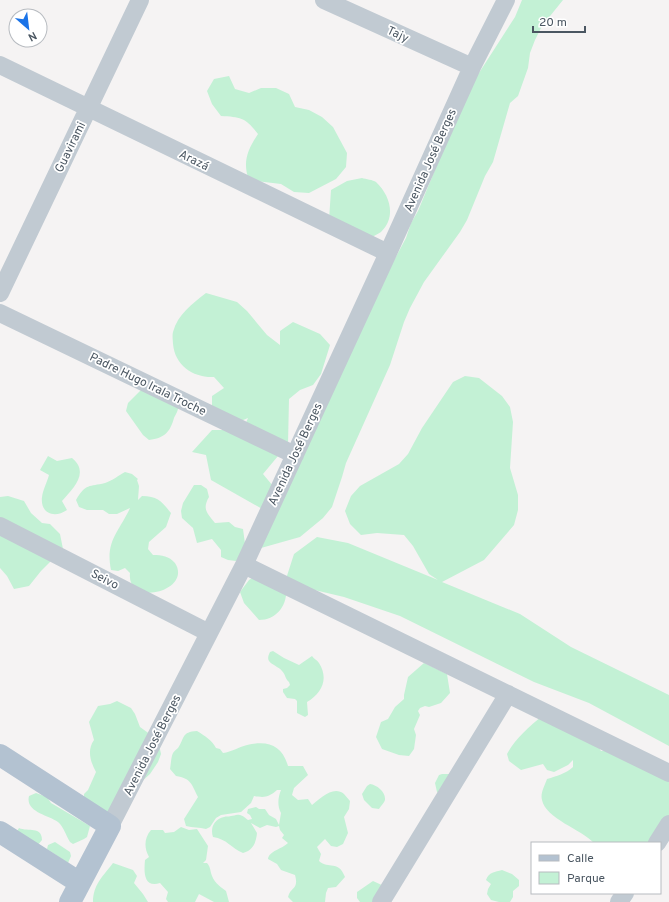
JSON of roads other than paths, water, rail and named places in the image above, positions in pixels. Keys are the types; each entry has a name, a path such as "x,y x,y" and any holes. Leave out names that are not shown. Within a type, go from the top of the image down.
{"main road":[{"path":"0,755 110,826"},
{"name":"Avenida José Berges","path":"70,902 110,826"},
{"path":"0,832 80,883"}],"street":[{"name":"Guavirami","path":"0,293 140,0"},
{"name":"Tajy","path":"324,0 472,68"},
{"name":"Avenida José Berges","path":"110,826 244,565 472,68 506,0"},
{"name":"Arazá","path":"0,65 388,253"},
{"name":"Padre Hugo Irala Troche","path":"0,313 295,455"},
{"name":"Seivo","path":"0,526 209,633"},
{"path":"244,565 669,773"},
{"path":"381,902 508,694"},
{"path":"658,842 669,824"}]}
